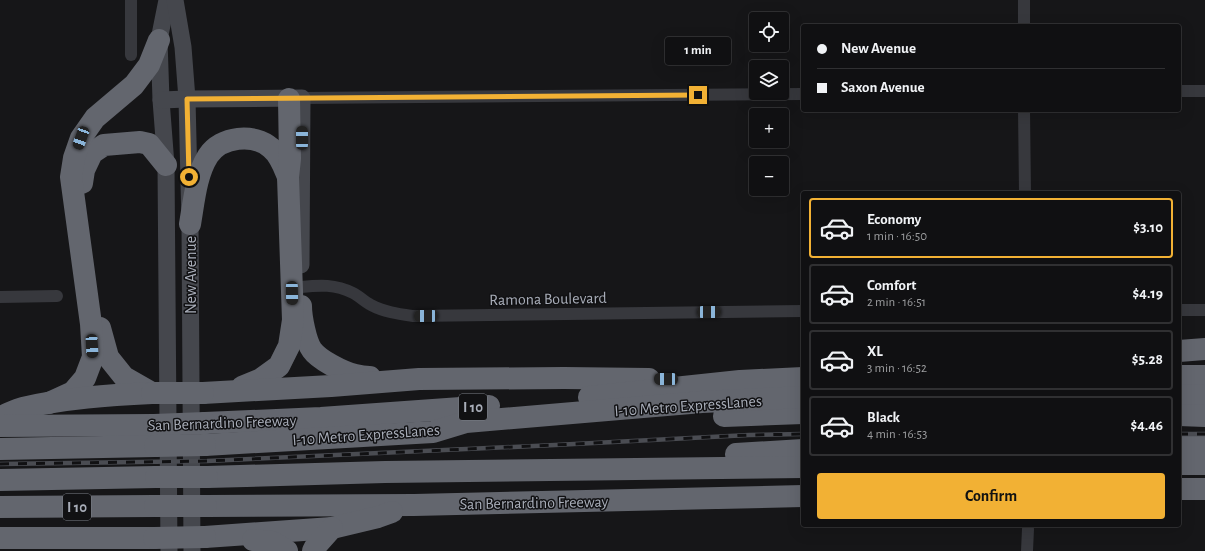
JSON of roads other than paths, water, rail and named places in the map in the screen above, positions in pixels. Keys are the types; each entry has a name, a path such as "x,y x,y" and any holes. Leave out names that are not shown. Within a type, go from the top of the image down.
{"highway":[{"path":"49,403 73,392 85,378 93,357 91,324 71,177 74,158 81,138 95,118 134,85 149,65 160,40"},
{"path":"230,392 261,380 279,366 289,346 293,320 288,177 296,98"},
{"path":"190,224 198,184 208,156 214,149 227,141 249,138 261,141 272,148 280,160 288,177"},
{"path":"152,393 124,377 108,357 98,317 82,193 84,170 92,153 104,145 140,142 149,144 166,165"},
{"path":"301,287 301,313 304,330 312,350 327,363 354,375 393,381"},
{"path":"1181,351 1205,349"},
{"path":"1181,376 1205,376"},
{"path":"0,417 22,408 108,395 230,392 419,379 564,378 740,381"},
{"name":"San Bernardino Freeway","path":"0,426 154,425 321,418 531,403 740,381 801,378"},
{"path":"1181,395 1205,396"},
{"name":"I-10 Metro ExpressLanes","path":"0,449 205,445 433,432 466,422 702,402 801,397"},
{"path":"433,432 801,413"},
{"path":"1181,416 1205,416"},
{"path":"1181,446 1205,446"},
{"path":"385,472 801,450"},
{"path":"1181,464 1205,464"},
{"path":"0,480 207,477 385,472 801,467"},
{"path":"1181,489 1205,489"},
{"name":"San Bernardino Freeway","path":"0,507 414,505 801,496"},
{"path":"98,551 109,545 162,545 205,542 332,528 378,517 414,505"},
{"path":"313,551 332,528"},
{"path":"8,538 162,545"},
{"path":"8,538 45,546 53,551"},
{"path":"205,542 272,542 287,551"}],"main road":[{"name":"New Avenue","path":"162,545 166,165 161,100 160,40 166,0"},
{"name":"New Avenue","path":"175,0 183,47 187,99 190,224 205,542"},
{"path":"161,100 296,98 301,287"}],"street":[{"path":"130,55 131,0"},
{"path":"1024,0 1024,24"},
{"path":"1181,91 1205,91"},
{"path":"296,98 801,94"},
{"path":"1024,112 1025,191"},
{"name":"Ramona Boulevard","path":"301,287 319,285 336,286 353,293 371,305 390,313 413,316 801,311"},
{"path":"0,297 57,296"},
{"path":"1181,310 1205,310"},
{"path":"1027,551 1028,529"}],"railway":[{"path":"0,464 207,461 749,435 801,434"},
{"path":"1181,434 1205,434"}]}
